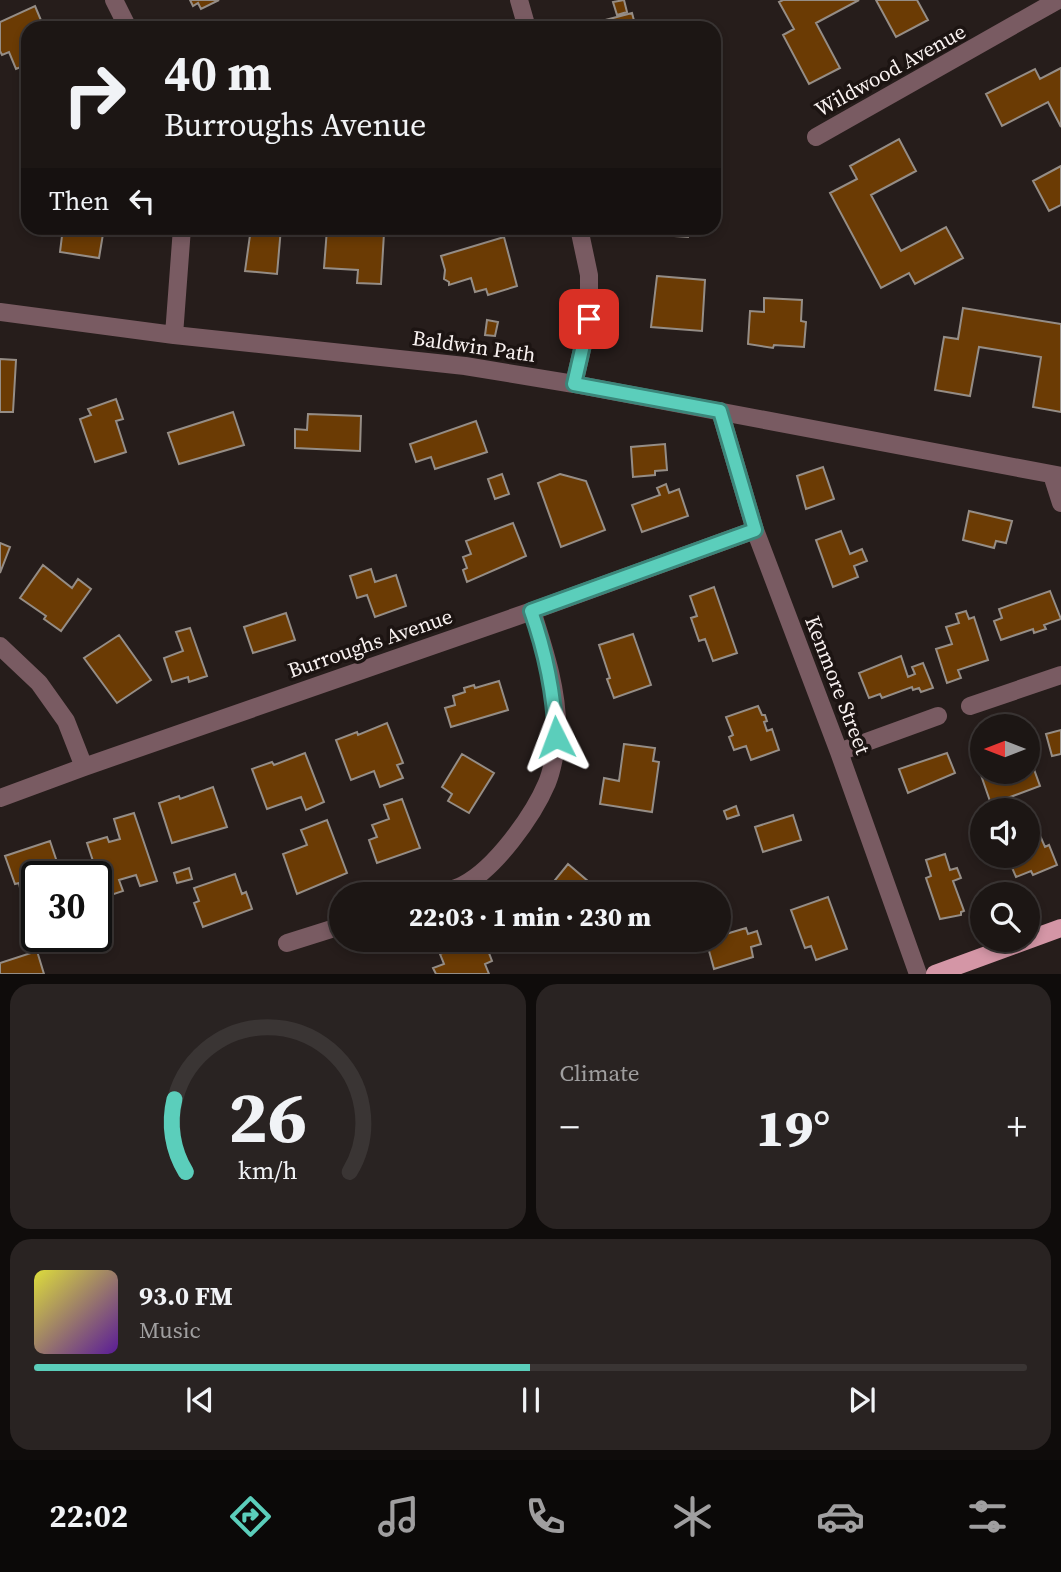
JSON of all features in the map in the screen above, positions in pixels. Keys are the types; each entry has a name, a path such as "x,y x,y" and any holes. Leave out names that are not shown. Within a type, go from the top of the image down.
{"main road":[{"path":"934,974 1061,928"}],"street":[{"path":"114,0 124,21"},
{"path":"519,0 525,21"},
{"name":"Wildwood Avenue","path":"816,137 1058,0"},
{"path":"174,335 181,235"},
{"path":"574,384 589,319 589,275 580,235"},
{"name":"Baldwin Path","path":"0,313 174,335 465,366 720,411 1057,476"},
{"name":"Kenmore Street","path":"720,411 755,530 839,752 918,974"},
{"path":"1057,476 1061,503"},
{"name":"Burroughs Avenue","path":"0,798 755,530"},
{"path":"467,882 499,856 524,824 547,782 556,737 554,697 545,651 531,611"},
{"path":"0,646 39,683 66,721 84,767"},
{"path":"970,706 1061,675"},
{"path":"839,752 938,716"},
{"path":"287,943 329,930"}],"building":[{"path":"190,0 219,0 201,9 198,3 193,6"},
{"path":"624,0 627,12 617,15 613,2"},
{"path":"859,0 816,23 840,68 809,84 783,35 794,29 779,2"},
{"path":"876,0 917,0 928,20 896,37"},
{"path":"35,6 41,21 21,21 21,67 16,69 9,52 2,55 0,51 0,22"},
{"path":"632,13 634,21 602,21"},
{"path":"1061,68 1061,127 1048,102 1002,126 986,94 1035,69 1040,79"},
{"path":"899,139 916,171 871,195 901,251 946,227 963,258 915,284 909,273 881,288 830,193 857,179 850,166"},
{"path":"1061,166 1061,205 1049,211 1033,181"},
{"path":"62,235 103,235 99,258 60,252"},
{"path":"250,235 280,235 277,274 245,271"},
{"path":"327,235 384,235 381,284 357,283 358,270 324,268"},
{"path":"504,237 517,286 488,295 486,289 475,292 471,278 449,285 444,279 445,270 441,256"},
{"path":"657,276 705,280 702,331 651,327"},
{"path":"764,298 802,300 801,321 806,322 804,347 774,345 773,348 748,344 750,311 764,312"},
{"path":"963,308 1061,324 1061,412 1033,407 1041,357 979,347 970,396 935,390 944,337 958,339"},
{"path":"487,320 498,322 495,336 485,335"},
{"path":"0,359 16,360 13,412 0,412"},
{"path":"116,399 123,419 116,421 126,452 95,462 80,419 91,415 88,409"},
{"path":"233,412 244,445 179,464 168,433"},
{"path":"308,414 361,416 360,451 295,448 295,429 307,430"},
{"path":"476,421 487,452 435,469 431,457 416,462 410,444"},
{"path":"665,444 667,470 655,471 655,475 633,477 631,447"},
{"path":"823,467 834,499 806,509 797,476"},
{"path":"502,474 509,494 495,499 488,479"},
{"path":"560,474 586,481 605,530 561,547 538,483"},
{"path":"666,484 669,493 679,489 688,516 642,532 632,505 660,495 657,488"},
{"path":"969,511 1012,521 1006,543 996,541 994,548 963,540"},
{"path":"513,523 526,556 467,582 463,570 467,568 463,557 471,554 466,541"},
{"path":"841,531 850,554 862,549 867,561 854,566 858,577 833,587 816,540"},
{"path":"0,543 10,547 0,573"},
{"path":"43,565 72,588 78,579 91,589 61,631 44,619 46,616 20,598"},
{"path":"371,569 375,582 396,575 406,606 375,617 367,595 357,598 350,576"},
{"path":"714,587 737,653 713,661 705,639 699,641 691,618 697,616 690,596"},
{"path":"1050,591 1061,619 1044,625 1046,629 1034,633 1033,629 1001,640 994,621 1002,618 999,609"},
{"path":"966,611 969,619 974,617 988,660 958,670 961,678 947,683 936,649 952,644 946,627 959,623 956,614"},
{"path":"286,613 295,640 253,653 244,627"},
{"path":"190,628 207,676 189,682 188,677 172,682 164,658 183,651 176,632"},
{"path":"633,634 651,685 614,698 599,645"},
{"path":"119,635 151,680 117,703 84,658"},
{"path":"901,656 908,677 915,674 912,667 923,663 933,688 921,692 919,688 913,690 912,687 882,698 880,694 869,698 859,673"},
{"path":"499,681 508,710 451,727 445,708 455,705 453,696 465,692 464,688 474,685 475,688"},
{"path":"758,706 762,715 765,715 767,731 772,729 779,750 751,760 746,746 734,750 729,737 733,735 726,717"},
{"path":"387,723 403,763 397,765 403,778 380,787 374,771 351,780 336,740 357,732 358,735"},
{"path":"1061,730 1061,754 1052,756 1046,734"},
{"path":"624,744 655,748 653,761 659,762 652,812 600,804 604,778 619,781"},
{"path":"305,753 324,802 306,810 301,797 267,809 252,769 272,762 274,765"},
{"path":"947,753 955,773 908,793 899,769"},
{"path":"462,754 494,773 469,813 448,801 452,794 442,787"},
{"path":"984,784 1040,786 1007,798 989,798"},
{"path":"213,787 227,827 172,843 159,803 179,796 180,799"},
{"path":"402,799 420,848 377,863 369,840 377,837 372,825 389,819 384,805"},
{"path":"736,806 739,815 727,819 724,811"},
{"path":"134,813 157,881 140,886 136,875 119,880 123,891 112,895 112,861 93,861 87,843 107,837 109,842 120,839 114,819"},
{"path":"793,815 801,840 763,852 755,827"},
{"path":"327,820 347,873 297,894 283,854 307,845 301,830"},
{"path":"1040,836 1045,847 1049,845 1057,865 1033,875 1031,871 1016,877 1012,868 1040,868"},
{"path":"50,841 57,861 21,861 20,888 19,883 15,884 5,856"},
{"path":"945,854 950,870 957,868 961,878 953,881 964,911 961,915 940,919 926,878 931,876 926,860"},
{"path":"568,864 589,882 553,882"},
{"path":"189,868 192,879 177,883 174,873"},
{"path":"235,874 242,894 246,892 252,909 203,927 194,903 199,901 194,888"},
{"path":"828,897 847,949 816,960 811,946 805,948 791,910"},
{"path":"746,928 748,934 757,931 761,944 751,947 753,957 714,969 709,952 731,952 731,932"},
{"path":"37,952 44,974 0,974 0,963"},
{"path":"489,952 492,961 485,964 489,974 436,974 433,968 444,964 440,954"}],"route":[{"path":"556,737 554,697 545,651 531,611 755,530 720,411 574,384 589,319"}]}
